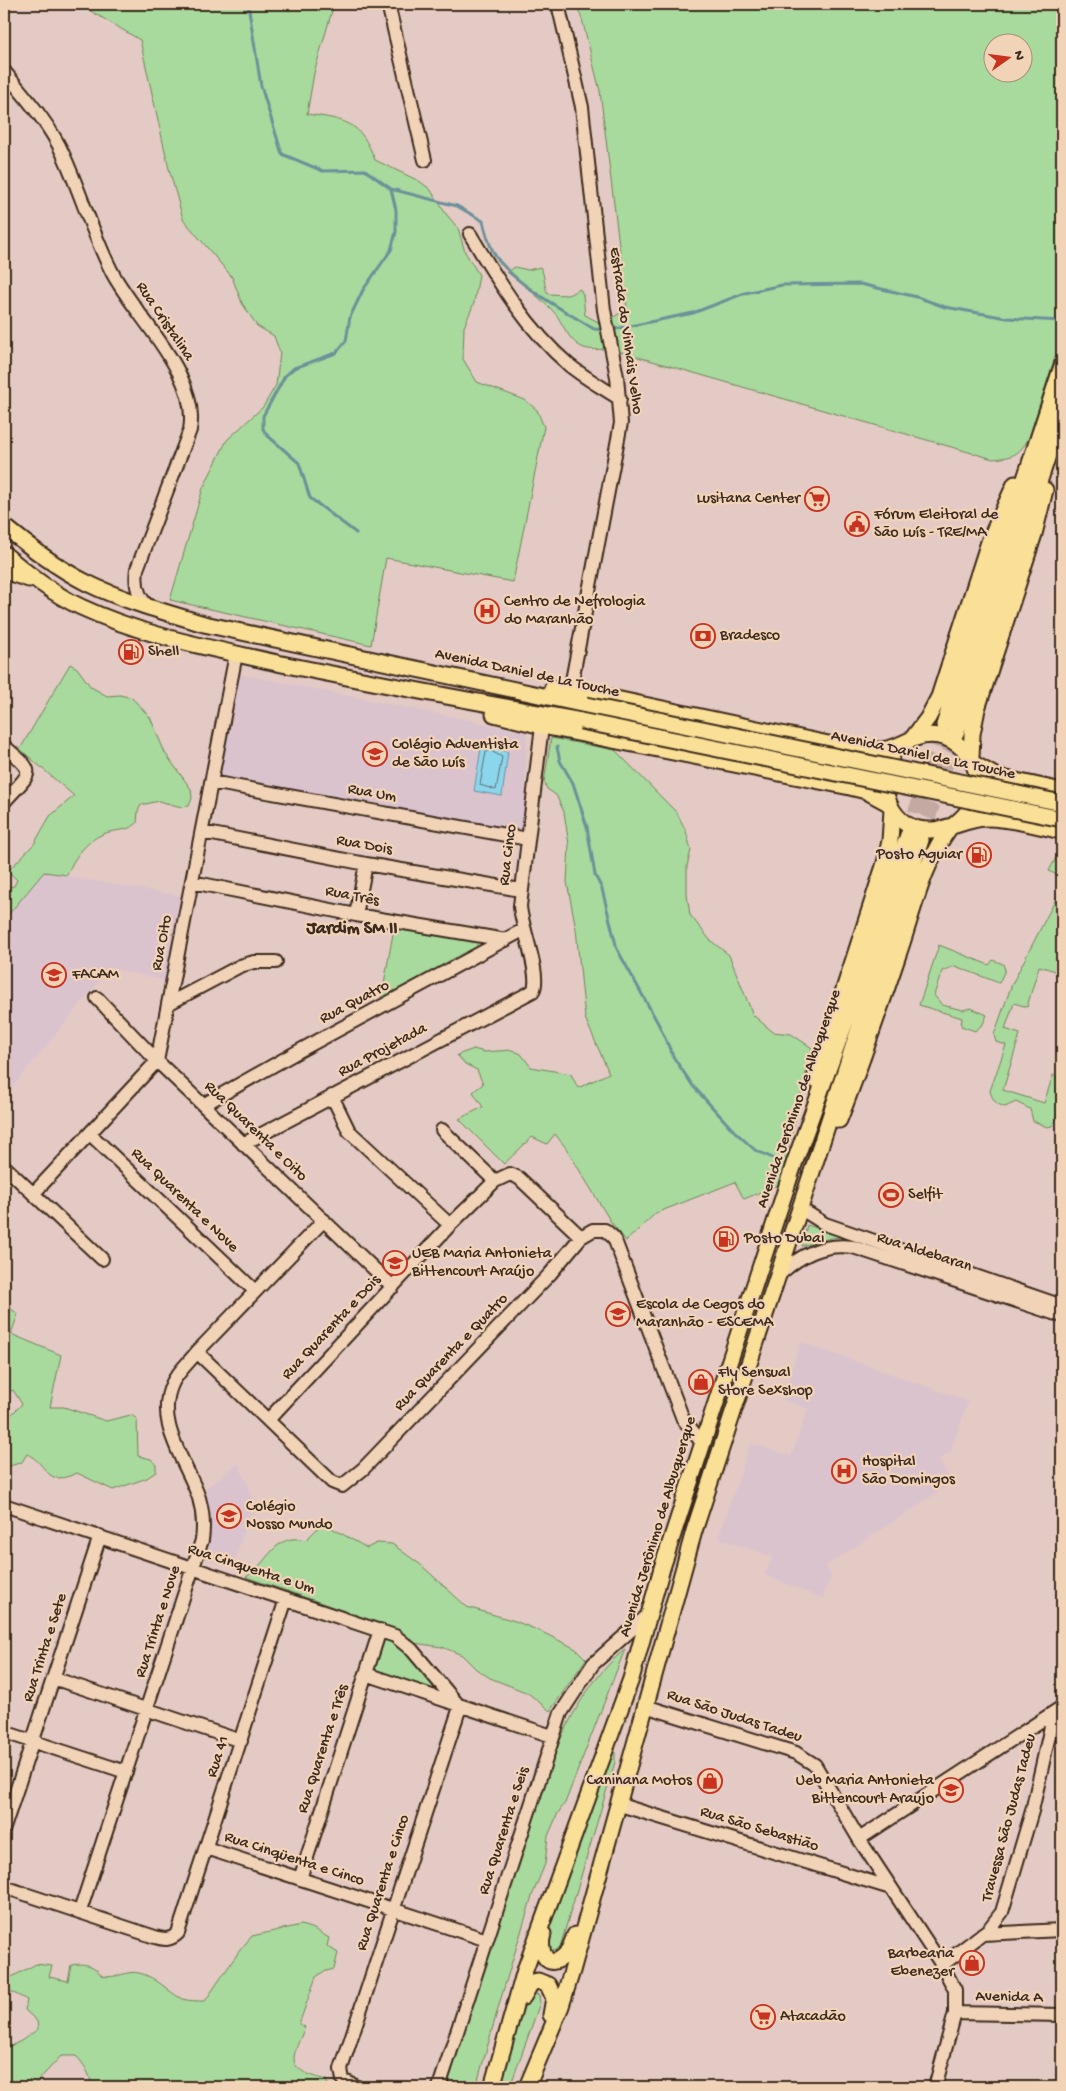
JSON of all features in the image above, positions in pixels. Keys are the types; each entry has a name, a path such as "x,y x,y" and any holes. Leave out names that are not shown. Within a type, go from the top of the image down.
{"main road":[{"path":"950,729 1048,434 1062,366"},
{"path":"794,1164 822,1056 885,862 890,841 890,807 884,791 886,765 928,718 939,697 989,542 1048,434 1062,414"},
{"path":"801,1209 862,1062 927,869 941,840 953,825 966,815 976,798 978,777 973,761 972,734 977,709 1034,534 1048,479 1048,434"},
{"name":"Avenida Daniel de La Touche","path":"4,526 61,568 88,583 149,607 204,624 1062,803"},
{"name":"Avenida Daniel de La Touche","path":"4,554 42,584 80,606 119,624 236,654 581,721 1062,819"},
{"path":"4,572 42,584"},
{"path":"456,676 570,691 852,749 885,750 929,736 945,738 960,746 973,761 998,777 1062,790"},
{"path":"384,684 542,726 866,791 890,807 908,825 918,829 934,830 986,818 1062,831"},
{"name":"Avenida Jerônimo de Albuquerque","path":"492,2087 525,1970 631,1679 662,1568 794,1164 914,838 801,1209 694,1531 564,1998 527,2087"},
{"path":"558,1881 541,1943 543,1955 552,1960 561,1958 569,1949 597,1877"},
{"path":"500,2062 527,1988 535,1981 545,1983 552,1990 554,2003 527,2087"}],"street":[{"path":"388,4 425,160"},
{"name":"Estrada do Vinhais Velho","path":"558,4 582,107 604,310 620,399 620,436 570,691"},
{"name":"Rua Cristalina","path":"4,71 57,142 110,267 172,362 189,397 192,418 190,430 137,569 136,584 139,594 149,607"},
{"path":"470,234 499,283 545,342 570,365 620,399"},
{"name":"Rua Oito","path":"157,1061 236,654"},
{"name":"Rua Cinco","path":"536,986 537,978 520,913 521,890 542,726"},
{"path":"4,746 26,765 28,770 26,777 4,802"},
{"name":"Rua Um","path":"211,782 528,839"},
{"name":"Rua Dois","path":"202,832 366,864 521,890"},
{"path":"356,915 366,864"},
{"name":"Rua Três","path":"192,882 356,915 506,940"},
{"name":"Rua Quatro","path":"203,1105 523,930"},
{"path":"168,1004 240,966 254,962 276,962"},
{"name":"Rua Projetada","path":"243,1144 527,995 536,986"},
{"name":"Rua Quarenta e Oito","path":"97,998 157,1061 393,1286"},
{"path":"34,1193 157,1061"},
{"path":"332,1096 348,1131 450,1225"},
{"path":"442,1130 500,1178 514,1175 519,1178 586,1234 605,1230 614,1238 683,1419 703,1444"},
{"name":"Rua Quarenta e Nove","path":"90,1134 255,1292"},
{"path":"4,1166 102,1259"},
{"name":"Rua Quarenta e Dois","path":"268,1420 450,1225 500,1178"},
{"name":"Rua Aldebaran","path":"801,1209 825,1224 1062,1306"},
{"name":"Rua Trinta e Nove","path":"80,1911 202,1540 202,1510 196,1490 172,1434 166,1407 173,1383 196,1352 324,1220"},
{"name":"Rua Quarenta e Quatro","path":"268,1420 332,1482 342,1486 363,1469 586,1234"},
{"name":"Rua Aldebaran","path":"779,1275 799,1258 817,1250 833,1246 853,1247 1062,1316"},
{"path":"196,1352 268,1420"},
{"name":"Rua Cinquenta e Um","path":"4,1506 100,1536 395,1636 412,1650 460,1707"},
{"name":"Rua Trinta e Sete","path":"4,1828 100,1536"},
{"name":"Rua 41","path":"80,1911 165,1939 172,1938 181,1926 286,1599"},
{"name":"Rua Quarenta e Seis","path":"439,2087 552,1736 567,1701 593,1664 649,1614"},
{"name":"Rua Quarenta e Três","path":"300,1879 380,1630"},
{"path":"366,1674 460,1707 552,1736"},
{"path":"54,1678 241,1741"},
{"name":"Rua São Judas Tadeu","path":"645,1706 755,1739 806,1758 815,1765 859,1839 942,1965 955,1990 954,2012 936,2087"},
{"name":"Rua Quarenta e Cinco","path":"357,2087 343,2080 341,2070 392,1909 460,1707"},
{"path":"859,1839 1058,1710"},
{"name":"Travessa São Judas Tadeu","path":"942,1965 982,1934 999,1918 1014,1878 1058,1710"},
{"path":"4,1732 126,1772"},
{"name":"Rua São Sebastião","path":"617,1804 892,1888"},
{"name":"Rua Cinqüenta e Cinco","path":"206,1848 486,1940"},
{"path":"4,1887 80,1911"},
{"path":"982,1934 1062,1930"},
{"name":"Avenida A","path":"954,2012 1062,2015"}],"shaded area":[{"name":"Colégio Adventista de São Luís","path":"240,674 527,732 524,833 218,777"},
{"name":"FACAM","path":"44,872 181,896 165,981 110,968 10,1090 4,1084 4,920"},
{"name":"Hospital São Domingos","path":"801,1342 968,1401 951,1451 939,1460 953,1482 826,1566 831,1575 823,1599 765,1575 772,1557 718,1538 751,1443 791,1456 808,1409 781,1399"},
{"name":"Colégio Nosso Mundo","path":"238,1463 259,1510 249,1515 233,1567 205,1559 210,1531 205,1489"}],"green space":[{"path":"85,4 334,4 314,73 307,114 332,118 350,124 363,137 375,160 419,181 430,189 446,214 458,228 465,252 479,275 474,303 464,327 463,359 477,382 525,400 537,410 544,427 513,582 386,558 371,645 170,600 203,488 227,440 263,407 276,385 280,353 274,336 257,326 242,303 232,277 183,219 169,169 140,40 89,10"},
{"path":"576,4 1051,4 1062,7 1062,335 1029,438 1022,449 1010,456 993,459 621,352 615,347 592,349 584,348 575,343 556,314 507,272 515,267 528,270 540,267 548,294 568,295 580,289 583,295 585,315 602,324 627,309 600,91 582,19"},
{"path":"70,664 77,668 91,687 107,696 120,695 132,698 150,717 165,753 191,789 192,798 189,806 181,807 159,801 141,805 138,811 137,823 130,828 108,832 91,841 77,857 67,875 44,872 4,920 4,888 14,886 17,880 8,871 34,844 50,816 74,796 20,749"},
{"path":"551,738 615,750 677,813 686,831 691,850 687,866 687,895 690,915 710,940 729,955 753,1015 773,1032 791,1034 812,1048 780,1184 744,1199 735,1182 656,1213 626,1241 611,1222 566,1148 555,1134 547,1144 532,1137 504,1164 459,1119 483,1107 473,1092 483,1084 477,1070 465,1064 457,1055 474,1049 484,1052 512,1050 521,1054 531,1067 571,1074 578,1088 609,1073 585,1018 576,929 567,882 569,845 564,812 556,795 547,789 544,782"},
{"path":"1062,846 1062,874 1059,876 1049,871"},
{"path":"1062,887 1062,973 1039,966 1027,1007 1014,1003 1005,1029 1020,1034 1003,1090 1044,1103 1053,1075 1062,1079 1060,1109 1052,1126 1047,1127 1033,1121 1030,1109 1016,1102 1005,1107 999,1105 995,1102 990,1091 1006,1045 996,1042 994,1035 1012,984"},
{"path":"394,928 477,940 477,949 381,1000"},
{"path":"939,945 989,965 993,960 1003,964 1005,970 999,983 955,966 942,971 934,995 942,1005 963,1010 971,1008 987,1015 983,1024 975,1031 961,1026 962,1018 919,1005"},
{"path":"807,1225 844,1237 831,1238 802,1246"},
{"path":"4,1304 18,1314 11,1334 61,1355 50,1407 64,1407 106,1421 131,1415 137,1419 138,1456 151,1459 156,1465 156,1472 147,1478 113,1490 77,1473 59,1478 53,1476 27,1454 22,1462 4,1468 4,1422 22,1404 13,1390 4,1394"},
{"path":"323,1523 367,1548 377,1543 392,1544 421,1565 467,1607 515,1621 542,1632 576,1649 586,1659 550,1711 528,1693 490,1678 476,1669 462,1655 442,1647 413,1643 394,1628 246,1577 279,1544 286,1540 306,1540"},
{"path":"382,1637 397,1646 410,1658 435,1686 435,1692 372,1670"},
{"path":"625,1649 565,1803 558,1813 548,1836 545,1864 532,1896 476,2087 444,2087 539,1792 552,1760 566,1728 582,1699 602,1672"},
{"path":"615,1747 615,1762 560,1947 555,1951 548,1949 546,1938 579,1842"},
{"path":"301,1925 314,1929 329,1938 327,1946 338,1953 334,1969 323,1972 316,1977 299,2024 305,2027 294,2056 294,2062 297,2067 303,2072 326,2080 329,2087 92,2087 87,2070 76,2056 61,2056 32,2087 4,2087 4,2049 21,2041 38,2029 37,2021 25,2010 27,2000 4,1988 6,1980 36,1964 52,1966 49,1977 68,1981 71,1965 85,1964 95,1969 102,1976 108,1977 134,1972 139,1973 157,1981 182,1999 205,2001 240,1950 252,1936"},
{"path":"533,1993 539,1995 540,2003 510,2087 498,2087 524,1998"}],"water":[{"path":"482,742 508,752 502,796 474,791"}],"waterway":[{"path":"248,4 261,86 282,154 323,171 365,170 391,189 457,206 483,221 496,257 520,281 594,329 605,330"},
{"path":"356,533 310,498 299,463 267,435 263,429 263,416 285,376 294,368 336,353 346,341 350,317 363,290 391,250 396,232 396,210 391,189"},
{"path":"611,330 693,313 745,293 782,285 860,284 917,297 945,307 1007,318 1062,321"},
{"path":"557,747 560,761 573,783 587,827 595,875 602,889 617,949 659,1025 674,1058 693,1086 733,1130 755,1150 779,1161"}],"tunnel":[{"path":"908,835 944,726"},
{"path":"921,840 956,733"}],"place":[{"name":"Lusitana Center","path":"817,499"},
{"name":"Fórum Eleitoral de São Luís - TRE/MA","path":"857,524"},
{"name":"Centro de Nefrologia do Maranhão","path":"487,611"},
{"name":"Bradesco","path":"703,636"},
{"name":"Shell","path":"131,652"},
{"name":"Colégio Adventista de São Luís","path":"375,754"},
{"name":"Posto Aguiar","path":"979,855"},
{"name":"FACAM","path":"54,975"},
{"name":"Selfit","path":"891,1195"},
{"name":"Posto Dubai","path":"726,1239"},
{"name":"UEB Maria Antonieta Bittencourt Araújo","path":"395,1263"},
{"name":"Escola de Cegos do Maranhão - ESCEMA","path":"618,1314"},
{"name":"Fly Sensual Store Sexshop","path":"701,1382"},
{"name":"Hospital São Domingos","path":"844,1471"},
{"name":"Colégio Nosso Mundo","path":"229,1516"},
{"name":"Caninana Motos","path":"710,1781"},
{"name":"Ueb Maria Antonieta Bittencourt Araujo","path":"951,1790"},
{"name":"Barbearia Ebenezer","path":"972,1963"},
{"name":"Atacadão","path":"763,2017"}],"district":[{"name":"Jardim SM II","path":"352,929"}]}
